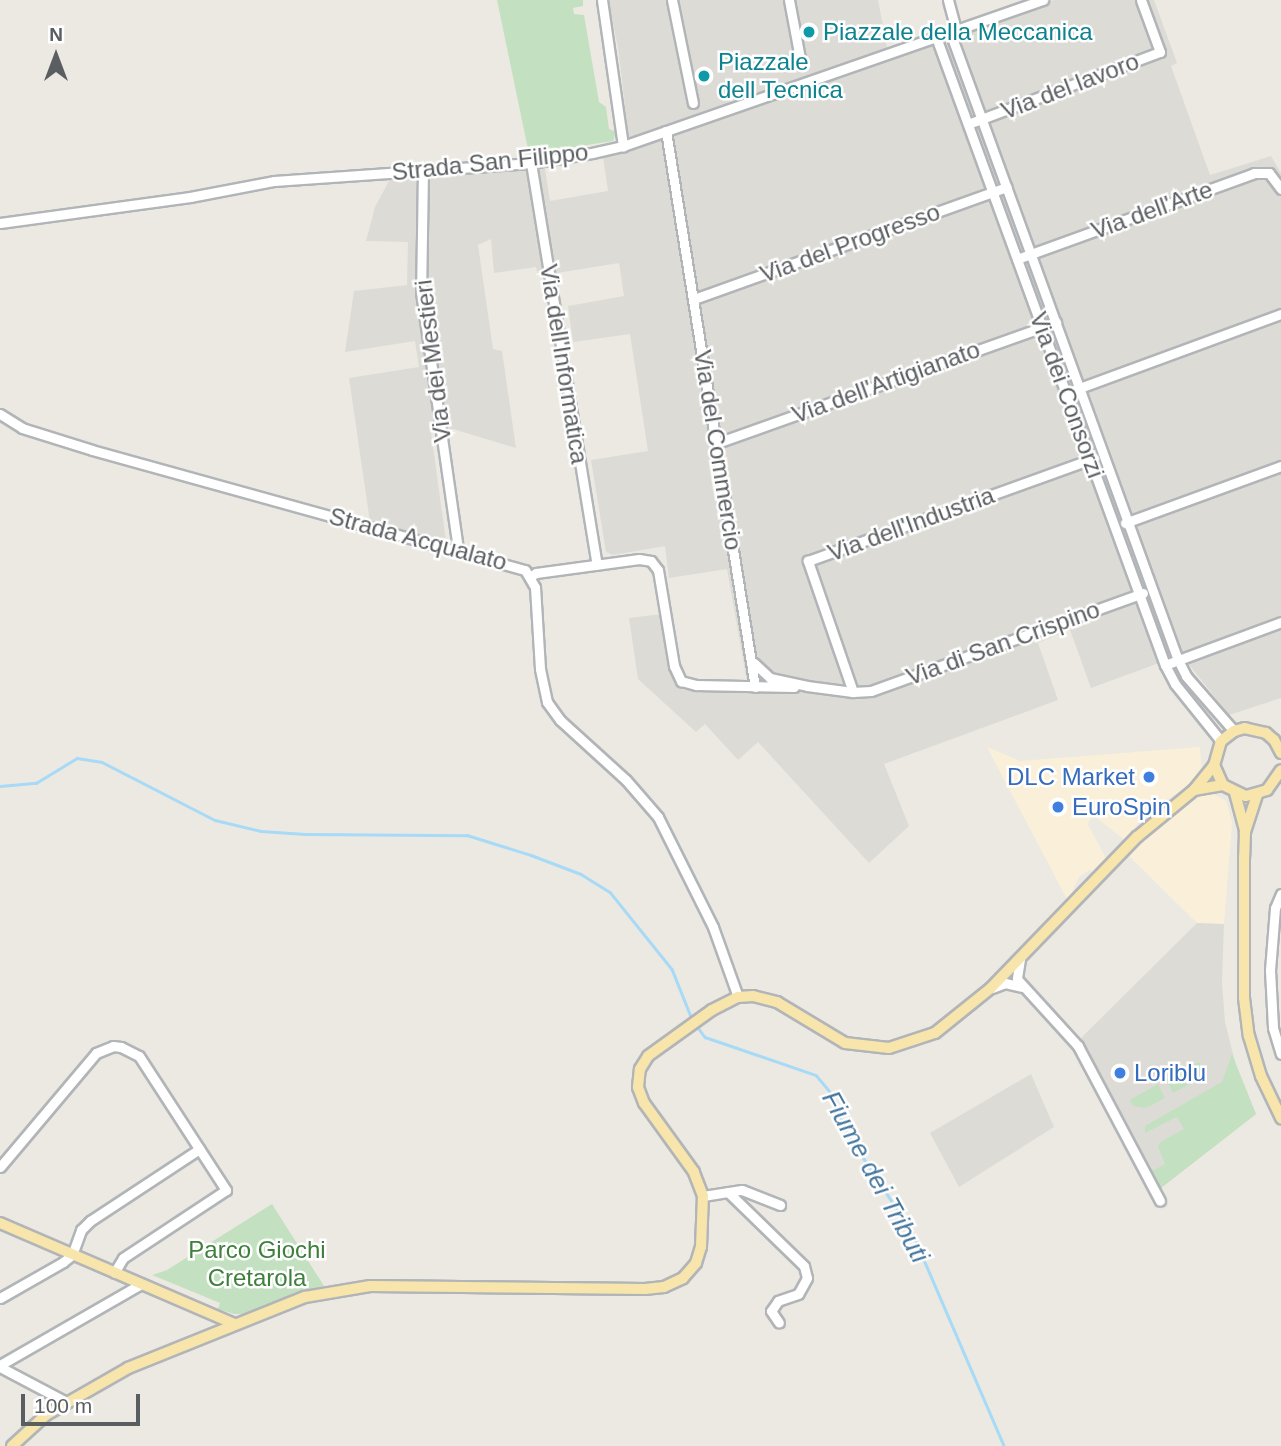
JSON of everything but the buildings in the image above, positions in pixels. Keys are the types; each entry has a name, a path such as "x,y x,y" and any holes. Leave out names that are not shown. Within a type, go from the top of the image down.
{"main road":[{"path":"12,1446 65,1402 128,1368 305,1297 370,1286 664,1287 683,1278 696,1263 704,1222 703,1196 694,1172 644,1104 638,1087 640,1069 648,1056 712,1010 738,997 753,996 777,1002 845,1043 889,1048 935,1033 991,988 1148,826 1194,790 1214,765 1221,741 1234,731 1245,728 1266,733 1281,730"},
{"path":"1266,733 1281,750"},
{"path":"1214,765 1223,785 1235,793 1257,795 1276,786 1281,770"},
{"path":"1194,790 1223,785"},
{"path":"1235,793 1245,833 1244,998 1249,1037 1261,1076 1281,1118"},
{"path":"1245,833 1257,795"},
{"path":"0,1223 235,1324"},
{"path":"195,1307 215,1332"},
{"path":"214,1315 215,1332"}],"street":[{"path":"602,0 623,146"},
{"path":"672,0 693,103"},
{"path":"789,0 800,58"},
{"name":"Via dei Consorzi","path":"948,0 953,31 982,119 1178,660 1186,676 1234,731"},
{"name":"Strada San Filippo","path":"0,223 190,197 274,181 531,163 623,146 1043,0"},
{"name":"Via del lavoro","path":"968,124 1160,52 1141,0"},
{"name":"Via dei Consorzi","path":"936,37 1165,665 1175,684 1221,741"},
{"name":"Via del Commercio","path":"666,131 755,685"},
{"name":"Via dell'Informatica","path":"531,163 597,565"},
{"name":"Via dei Mestieri","path":"423,170 421,292 458,550"},
{"name":"Via dell'Arte","path":"1017,259 1254,173 1269,173 1281,188"},
{"name":"Via del Progresso","path":"694,299 1006,187"},
{"path":"1066,393 1281,314"},
{"name":"Via dell'Artigianato","path":"717,443 1056,322"},
{"name":"Strada Acqualato","path":"0,414 22,428 92,450 517,566 531,576 537,601 540,669 547,702 560,720 626,780 658,817 713,927 738,997"},
{"name":"Via dell'Industria","path":"853,692 808,561 1104,455"},
{"path":"1115,526 1281,466"},
{"path":"531,576 536,573 639,559 656,564 674,666 681,681 696,685 807,686"},
{"name":"Via di San Crispino","path":"853,692 871,691 1153,590"},
{"path":"1165,665 1281,621"},
{"path":"752,662 770,678 853,692"},
{"path":"755,685 770,678"},
{"path":"1281,894 1275,908 1270,970 1273,1028 1281,1054"},
{"path":"1018,983 1016,970 1021,957"},
{"path":"1002,976 1008,974 1018,983 1078,1046 1160,1201"},
{"path":"991,988 1018,983"},
{"path":"0,1167 96,1053 113,1046 131,1050 139,1056 226,1190 123,1258 114,1273"},
{"path":"0,1298 72,1255 81,1230 90,1222 199,1149"},
{"path":"703,1196 742,1190 780,1205"},
{"path":"727,1192 804,1266 807,1278 798,1294 778,1301 771,1311 779,1323"},
{"path":"0,1366 141,1284"},
{"path":"0,1366 65,1402"}],"shaded area":[{"path":"608,0 878,0 889,58 1054,0 1154,0 1177,63 1171,66 1210,175 1271,156 1281,173 1281,698 1229,715 1187,662 1162,671 1159,663 1091,688 1070,630 1038,643 1058,700 884,764 909,826 869,863 758,742 738,760 705,724 696,732 638,679 629,618 662,614 675,685 684,690 749,693 727,569 669,578 665,546 613,555 606,552 591,460 648,451 630,334 573,342 568,306 624,296 619,263 538,276 536,267 494,273 491,239 478,245 493,349 502,351 516,448 453,429 431,432 446,541 370,522 349,378 419,367 415,341 345,352 354,291 407,285 408,242 366,241 375,207 390,179 436,174 545,169 550,201 608,191 603,157 630,149 618,47"},
{"path":"987,747 1020,761 1200,747 1202,773 1190,785 1146,813 1125,840 1094,816 1087,823 1107,860 1094,872 1089,870 1079,877 1068,901"},
{"path":"1212,793 1226,801 1232,822 1224,924 1197,923 1128,855 1171,815 1199,796"},
{"path":"1197,923 1224,924 1222,982 1225,1022 1238,1074 1256,1114 1161,1188 1081,1038"},
{"path":"1031,1074 1054,1127 959,1187 930,1133"}],"green space":[{"path":"497,0 583,0 583,6 573,8 574,14 584,15 599,102 606,107 609,129 616,132 613,141 529,154"},
{"path":"1232,1054 1256,1114 1161,1188 1152,1171 1165,1164 1158,1147 1160,1142 1184,1129 1177,1117 1145,1133 1145,1126 1222,1082"},
{"path":"1199,1062 1206,1075 1173,1093 1166,1080"},
{"path":"1158,1084 1165,1098 1146,1108 1133,1106 1130,1100"},
{"name":"Parco Giochi Cretarola","path":"272,1204 324,1286 245,1314 234,1314 218,1309 220,1303 152,1275 167,1270"}],"waterway":[{"name":"Fiume dei Tributi","path":"0,786 36,783 77,758 102,762 215,820 261,831 305,834 467,835 531,855 581,874 610,892 672,969 692,1019"},
{"name":"Fiume dei Tributi","path":"696,1025 705,1037 816,1075 833,1095 845,1130 912,1232 1004,1446"}],"place":[{"name":"Piazzale della Meccanica","path":"809,32"},
{"name":"Piazzale dell Tecnica","path":"704,76"},
{"name":"DLC Market","path":"1149,777"},
{"name":"EuroSpin","path":"1058,807"},
{"name":"Loriblu","path":"1120,1073"}]}
